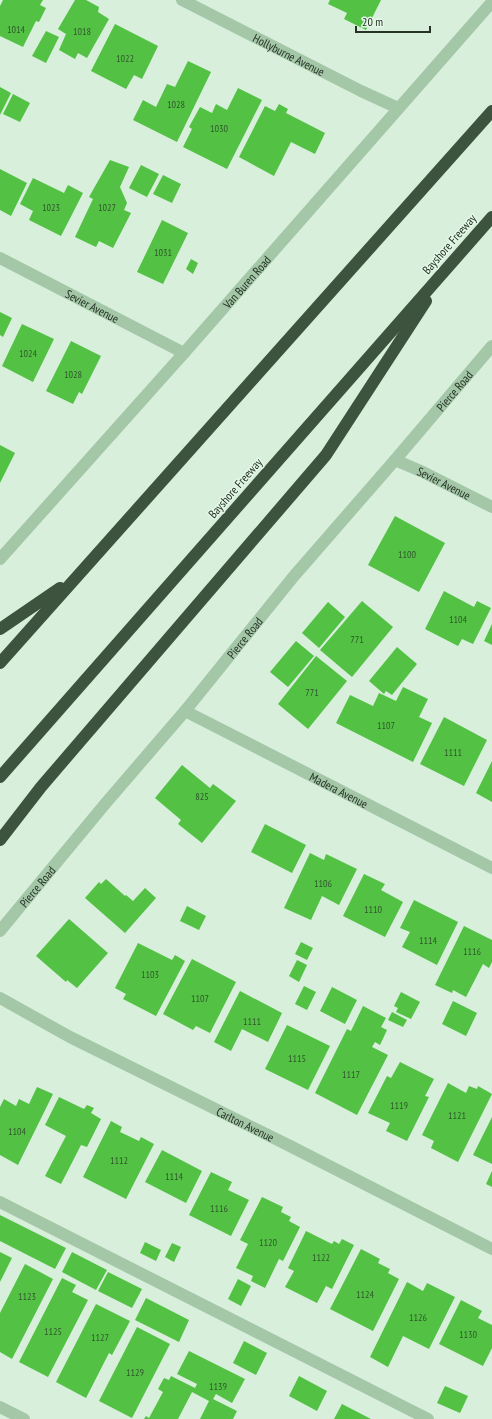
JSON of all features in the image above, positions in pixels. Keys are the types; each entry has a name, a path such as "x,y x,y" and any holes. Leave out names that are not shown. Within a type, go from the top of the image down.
{"highway":[{"path":"0,663 492,111"},
{"name":"Bayshore Freeway","path":"0,777 492,217"},
{"path":"0,840 41,787 326,455 448,267"},
{"path":"0,629 76,577"}],"street":[{"name":"Hollyburne Avenue","path":"182,0 361,91 398,108"},
{"name":"Van Buren Road","path":"0,559 184,353 492,2"},
{"name":"Sevier Avenue","path":"0,258 184,353"},
{"name":"Pierce Road","path":"0,931 105,804 185,711 294,576 492,346"},
{"name":"Sevier Avenue","path":"395,460 423,472 492,508"},
{"name":"Madera Avenue","path":"185,711 492,868"},
{"name":"Carlton Avenue","path":"0,998 70,1037 492,1249"},
{"path":"0,1202 428,1419"},
{"path":"0,1407 24,1419"}],"building":[{"path":"3,0 43,0 40,5 46,8 39,22 36,21 23,47 0,36 0,6"},
{"path":"75,0 86,0 99,7 98,12 109,19 87,58 78,53 75,59 59,50 66,34 58,29"},
{"path":"330,0 381,0 366,30 344,19 347,13 328,4"},
{"path":"115,24 158,46 142,79 134,75 126,89 91,71"},
{"path":"46,31 59,37 46,63 32,56"},
{"path":"188,61 211,72 177,142 133,120 143,100 156,107 167,84 175,87"},
{"path":"0,87 11,93 0,115"},
{"path":"238,88 262,100 227,169 183,147 192,129 189,127 200,107 212,113 216,104 227,110"},
{"path":"13,94 30,103 20,122 3,114"},
{"path":"279,104 288,109 286,113 325,133 315,154 291,142 274,176 239,157 265,106 275,111"},
{"path":"110,160 129,167 120,187 127,203 124,210 131,213 113,248 99,241 96,247 75,237 93,199 89,197"},
{"path":"141,165 159,174 147,197 129,188"},
{"path":"0,169 27,183 11,216 0,210"},
{"path":"163,175 181,184 172,203 153,194"},
{"path":"33,178 64,193 68,185 83,193 61,236 29,220 33,211 20,204"},
{"path":"162,220 188,233 163,284 137,272"},
{"path":"191,259 198,263 193,274 186,269"},
{"path":"0,312 12,318 3,337 0,335"},
{"path":"22,324 54,339 33,382 2,366"},
{"path":"71,341 101,356 82,394 79,392 73,404 46,391"},
{"path":"0,445 15,453 0,483"},
{"path":"395,516 445,543 419,592 368,565"},
{"path":"444,591 474,607 477,601 491,608 473,644 462,639 458,646 425,629"},
{"path":"362,601 393,627 352,677 320,650"},
{"path":"328,602 345,617 319,648 302,633"},
{"path":"492,624 492,645 484,641"},
{"path":"296,641 314,656 288,687 270,672"},
{"path":"397,647 417,664 392,695 386,691 384,694 369,681"},
{"path":"316,656 347,681 308,729 278,704"},
{"path":"403,687 428,699 419,717 432,723 413,762 336,723 350,695 373,706 379,693 396,701"},
{"path":"444,717 487,740 464,786 420,764"},
{"path":"492,761 492,802 476,793"},
{"path":"182,765 210,788 213,784 236,801 202,843 178,824 181,820 155,798"},
{"path":"265,824 306,845 292,873 251,852"},
{"path":"310,853 324,860 326,854 357,869 339,905 322,896 311,920 284,908"},
{"path":"364,874 385,884 381,890 403,902 385,937 343,916"},
{"path":"106,879 133,901 145,888 156,898 125,933 85,898 99,882 101,884"},
{"path":"414,900 458,922 437,965 402,947 410,932 400,928"},
{"path":"187,906 206,916 199,930 180,921"},
{"path":"69,919 108,953 77,988 67,980 66,982 36,956"},
{"path":"464,926 492,940 492,962 489,968 483,964 466,997 453,990 452,993 435,985"},
{"path":"301,942 313,948 307,960 295,954"},
{"path":"138,943 172,960 175,955 185,961 156,1016 123,999 126,994 115,988"},
{"path":"192,959 236,982 210,1033 196,1026 193,1030 163,1014"},
{"path":"297,960 307,965 299,982 289,976"},
{"path":"304,986 316,992 307,1010 295,1004"},
{"path":"332,987 357,1000 345,1024 320,1011"},
{"path":"240,991 282,1013 268,1042 242,1029 231,1051 214,1042"},
{"path":"401,992 420,1002 411,1019 396,1012 398,1008 394,1006"},
{"path":"453,1001 477,1013 466,1036 442,1024"},
{"path":"363,1006 386,1018 381,1027 387,1030 380,1045 375,1042 372,1047 388,1055 357,1115 315,1093 347,1029 351,1031"},
{"path":"392,1012 407,1020 403,1027 388,1020"},
{"path":"287,1025 330,1046 308,1090 265,1069"},
{"path":"400,1062 434,1079 425,1096 429,1097 407,1141 386,1131 390,1123 368,1113 387,1076 391,1078"},
{"path":"448,1083 466,1093 469,1086 477,1089 478,1086 492,1094 458,1162 431,1148 434,1141 422,1135"},
{"path":"37,1087 53,1094 18,1165 0,1155 0,1107 4,1099 16,1106 19,1099 29,1104"},
{"path":"59,1097 84,1109 87,1105 94,1108 91,1113 101,1119 87,1147 81,1145 61,1184 45,1176 66,1136 45,1125"},
{"path":"492,1117 492,1164 473,1155"},
{"path":"111,1121 122,1127 120,1132 139,1141 141,1137 154,1144 126,1199 83,1177"},
{"path":"162,1150 202,1171 186,1203 145,1182"},
{"path":"492,1171 492,1187 486,1184"},
{"path":"211,1172 232,1182 228,1190 249,1200 231,1236 189,1215"},
{"path":"262,1197 283,1207 281,1212 291,1217 289,1221 300,1227 283,1261 279,1259 265,1288 251,1281 253,1276 236,1268 248,1244 240,1240"},
{"path":"0,1215 66,1248 55,1269 0,1241"},
{"path":"306,1231 332,1244 334,1241 339,1244 342,1239 354,1245 332,1289 326,1286 317,1303 285,1287 294,1271 288,1268"},
{"path":"145,1242 161,1250 156,1261 140,1253"},
{"path":"172,1243 181,1247 174,1262 165,1257"},
{"path":"361,1249 380,1259 378,1263 390,1269 388,1273 399,1279 373,1331 330,1309"},
{"path":"0,1252 12,1258 0,1282"},
{"path":"72,1252 107,1270 96,1290 62,1272"},
{"path":"25,1264 53,1279 12,1359 0,1352 0,1313"},
{"path":"108,1272 142,1289 132,1308 98,1291"},
{"path":"62,1278 76,1285 72,1292 88,1300 48,1377 19,1362"},
{"path":"238,1279 251,1286 241,1306 228,1299"},
{"path":"407,1282 423,1291 427,1283 455,1297 429,1349 403,1336 388,1367 370,1357"},
{"path":"146,1298 189,1320 179,1342 135,1320"},
{"path":"461,1300 482,1311 478,1318 492,1325 492,1348 483,1366 439,1344"},
{"path":"96,1304 130,1321 112,1355 109,1353 86,1398 56,1382"},
{"path":"137,1327 170,1344 132,1418 99,1401"},
{"path":"244,1341 267,1353 256,1375 233,1363"},
{"path":"189,1351 245,1379 232,1403 216,1394 213,1399 237,1411 233,1419 200,1419 209,1401 192,1392 178,1419 144,1419 146,1416 149,1418 163,1392 158,1389 164,1378 169,1380 171,1376 195,1388 197,1384 177,1374"},
{"path":"299,1376 327,1391 317,1411 289,1396"},
{"path":"445,1386 468,1396 460,1413 437,1403"},
{"path":"342,1404 371,1419 334,1419"}]}
